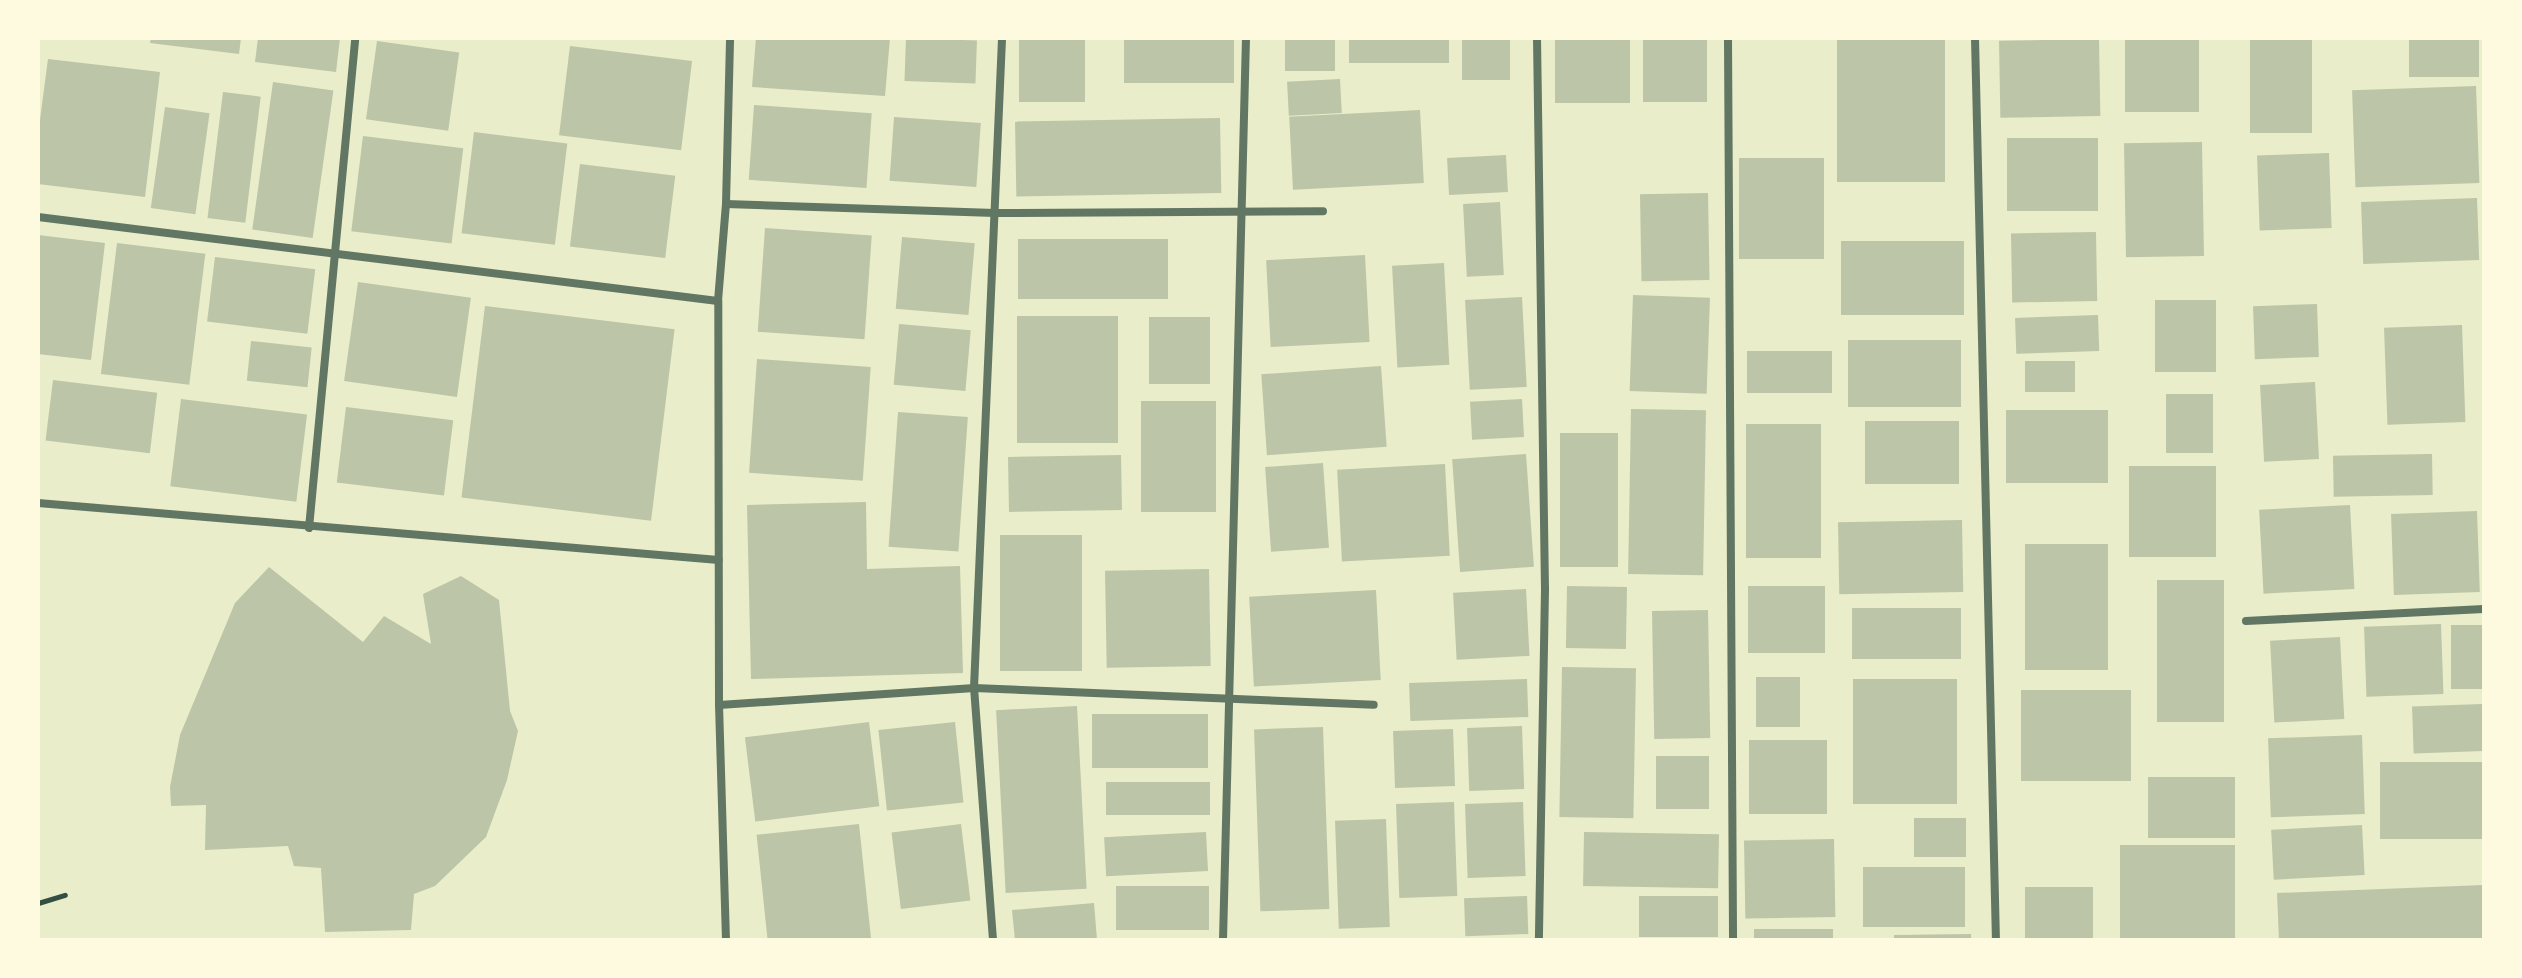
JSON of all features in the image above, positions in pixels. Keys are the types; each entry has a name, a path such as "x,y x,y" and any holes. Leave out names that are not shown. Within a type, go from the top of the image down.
{"street":[{"path":"309,528 338,254 355,38"},
{"path":"726,940 719,705 718,301 726,204 730,38"},
{"path":"993,940 974,688 1002,38"},
{"path":"1223,940 1246,38"},
{"path":"1537,38 1545,589 1539,940"},
{"path":"1728,38 1733,940"},
{"path":"1975,38 1996,940"},
{"path":"726,204 995,213 1241,214 1323,211"},
{"path":"38,217 718,301"},
{"path":"38,503 719,560"},
{"path":"2246,621 2484,609"},
{"path":"719,705 974,688 1374,705"}],"path":[{"path":"38,903 65,895"}],"building":[{"path":"151,38 241,38 239,54 150,43"},
{"path":"258,38 340,38 336,72 255,62"},
{"path":"756,38 890,38 885,96 752,87"},
{"path":"906,38 977,40 975,83 904,81"},
{"path":"1019,38 1085,38 1085,102 1019,102"},
{"path":"1124,38 1234,38 1234,83 1124,83"},
{"path":"1285,38 1335,38 1335,71 1285,71"},
{"path":"1349,38 1449,38 1449,63 1349,63"},
{"path":"1462,38 1510,38 1510,80 1462,80"},
{"path":"1555,38 1630,38 1630,103 1555,103"},
{"path":"1643,38 1707,38 1707,102 1643,102"},
{"path":"1837,38 1945,38 1945,182 1837,182"},
{"path":"2125,38 2199,38 2199,112 2125,112"},
{"path":"2250,38 2312,38 2312,133 2250,133"},
{"path":"2409,38 2479,38 2479,77 2409,77"},
{"path":"2099,39 2100,116 2000,118 1999,41"},
{"path":"377,41 459,53 448,131 366,119"},
{"path":"570,46 692,61 681,150 559,135"},
{"path":"48,59 160,72 145,197 38,184 38,135"},
{"path":"1340,79 1342,113 1289,116 1287,82"},
{"path":"273,82 333,90 313,238 252,230"},
{"path":"2476,86 2479,183 2355,187 2352,90"},
{"path":"223,92 261,97 245,223 208,218"},
{"path":"754,105 872,113 866,188 749,180"},
{"path":"165,107 210,113 195,214 151,208"},
{"path":"1420,110 1424,183 1293,190 1289,117"},
{"path":"894,117 981,123 976,187 890,181"},
{"path":"1220,118 1221,193 1016,197 1015,122"},
{"path":"474,132 567,143 555,245 462,233"},
{"path":"363,136 463,148 452,244 351,231"},
{"path":"2007,138 2098,138 2098,211 2007,211"},
{"path":"2202,142 2204,256 2126,257 2124,143"},
{"path":"2329,153 2332,228 2260,230 2257,156"},
{"path":"1506,155 1508,192 1449,195 1447,158"},
{"path":"1739,158 1824,158 1824,259 1739,259"},
{"path":"580,164 675,176 665,258 570,246"},
{"path":"1708,193 1710,280 1642,281 1640,194"},
{"path":"2477,198 2479,260 2363,264 2361,202"},
{"path":"1500,202 1504,275 1467,277 1463,204"},
{"path":"765,228 872,235 864,339 758,332"},
{"path":"2096,232 2097,301 2012,302 2011,233"},
{"path":"38,235 105,243 91,360 38,354"},
{"path":"902,237 975,243 968,315 896,309"},
{"path":"1018,239 1168,239 1168,299 1018,299"},
{"path":"1841,241 1964,241 1964,315 1841,315"},
{"path":"117,243 205,254 189,385 101,374"},
{"path":"1365,255 1370,342 1271,347 1266,260"},
{"path":"215,257 315,269 307,334 207,322"},
{"path":"1444,263 1449,365 1397,368 1392,266"},
{"path":"358,282 471,298 457,397 344,381"},
{"path":"1633,295 1710,298 1707,394 1630,391"},
{"path":"1522,297 1527,387 1470,390 1465,300"},
{"path":"2155,300 2216,300 2216,372 2155,372"},
{"path":"2317,304 2319,357 2255,359 2253,306"},
{"path":"485,306 675,329 651,521 461,498"},
{"path":"2098,315 2099,351 2016,354 2015,318"},
{"path":"1017,316 1118,316 1118,443 1017,443"},
{"path":"1149,317 1210,317 1210,384 1149,384"},
{"path":"899,324 971,330 965,391 894,385"},
{"path":"2462,325 2465,422 2387,425 2384,328"},
{"path":"1848,340 1961,340 1961,407 1848,407"},
{"path":"251,341 312,347 307,387 247,381"},
{"path":"1747,351 1832,351 1832,393 1747,393"},
{"path":"757,359 871,367 863,481 749,473"},
{"path":"2025,361 2075,361 2075,392 2025,392"},
{"path":"1381,366 1387,447 1267,455 1261,374"},
{"path":"53,380 157,393 150,453 46,441"},
{"path":"2315,382 2319,459 2264,462 2260,385"},
{"path":"2166,394 2213,394 2213,453 2166,453"},
{"path":"181,399 307,414 296,502 170,486"},
{"path":"1522,399 1524,437 1472,440 1470,402"},
{"path":"1141,401 1216,401 1216,512 1141,512"},
{"path":"346,407 453,420 444,496 337,482"},
{"path":"1631,409 1706,410 1703,575 1628,574"},
{"path":"2006,410 2108,410 2108,483 2006,483"},
{"path":"898,412 968,417 958,552 889,547"},
{"path":"1865,421 1959,421 1959,484 1865,484"},
{"path":"1746,424 1821,424 1821,558 1746,558"},
{"path":"1560,433 1618,433 1618,567 1560,567"},
{"path":"1526,454 1534,567 1460,572 1452,459"},
{"path":"2432,454 2433,495 2334,497 2333,456"},
{"path":"1121,455 1122,510 1009,512 1008,457"},
{"path":"1323,463 1329,548 1271,552 1265,467"},
{"path":"1445,464 1450,556 1342,562 1337,470"},
{"path":"2129,466 2216,466 2216,557 2129,557"},
{"path":"866,502 867,569 960,566 963,673 751,679 747,505"},
{"path":"2350,505 2354,589 2264,594 2259,510"},
{"path":"2477,511 2480,592 2394,595 2391,514"},
{"path":"1962,520 1963,592 1839,594 1838,522"},
{"path":"1000,535 1082,535 1082,671 1000,671"},
{"path":"2025,544 2108,544 2108,670 2025,670"},
{"path":"269,567 363,642 384,616 431,644 423,594 461,576 499,600 510,711 518,731 507,780 486,837 435,886 414,894 411,930 325,932 321,868 294,866 288,846 205,850 206,805 171,806 170,787 180,735 235,603"},
{"path":"1209,569 1211,666 1107,668 1105,571"},
{"path":"2157,580 2224,580 2224,722 2157,722"},
{"path":"1567,586 1627,587 1626,649 1566,648"},
{"path":"1748,586 1825,586 1825,653 1748,653"},
{"path":"1526,589 1530,656 1457,660 1453,593"},
{"path":"1376,590 1381,680 1254,687 1249,597"},
{"path":"1852,608 1961,608 1961,659 1852,659"},
{"path":"1708,610 1710,738 1654,739 1652,611"},
{"path":"2441,624 2443,694 2366,697 2364,627"},
{"path":"2451,625 2484,625 2484,689 2451,689"},
{"path":"2340,637 2344,719 2274,723 2270,641"},
{"path":"1562,667 1636,668 1633,818 1559,817"},
{"path":"1756,677 1800,677 1800,727 1756,727"},
{"path":"1527,679 1528,717 1410,721 1409,683"},
{"path":"1853,679 1957,679 1957,804 1853,804"},
{"path":"2021,690 2131,690 2131,781 2021,781"},
{"path":"2482,704 2484,751 2414,753 2412,706"},
{"path":"1077,706 1087,889 1006,893 996,710"},
{"path":"1092,714 1208,714 1208,768 1092,768"},
{"path":"869,722 879,806 755,822 745,737"},
{"path":"955,722 963,803 887,811 878,730"},
{"path":"1522,726 1524,789 1469,791 1467,728"},
{"path":"1323,727 1329,909 1260,911 1254,729"},
{"path":"1453,729 1455,786 1395,788 1393,731"},
{"path":"2362,735 2365,814 2271,817 2268,738"},
{"path":"1749,740 1827,740 1827,814 1749,814"},
{"path":"1656,756 1709,756 1709,809 1656,809"},
{"path":"2380,762 2484,762 2484,839 2380,839"},
{"path":"2148,777 2235,777 2235,838 2148,838"},
{"path":"1106,782 1210,782 1210,815 1106,815"},
{"path":"1454,802 1457,896 1399,898 1396,804"},
{"path":"1523,802 1526,876 1468,878 1465,804"},
{"path":"1914,818 1966,818 1966,857 1914,857"},
{"path":"1386,819 1390,927 1339,929 1335,821"},
{"path":"859,824 871,940 768,940 757,835"},
{"path":"961,824 970,900 901,909 892,833"},
{"path":"2362,825 2365,875 2274,880 2271,830"},
{"path":"1206,832 1208,871 1106,876 1104,837"},
{"path":"1584,832 1719,834 1718,888 1583,886"},
{"path":"1834,839 1835,917 1745,919 1744,841"},
{"path":"2120,845 2235,845 2235,940 2120,940"},
{"path":"1863,867 1965,867 1965,927 1863,927"},
{"path":"2484,885 2484,940 2279,940 2277,893"},
{"path":"1116,886 1209,886 1209,930 1116,930"},
{"path":"2025,887 2093,887 2093,940 2025,940"},
{"path":"1527,896 1528,934 1465,936 1464,898"},
{"path":"1639,896 1718,896 1718,937 1639,937"},
{"path":"1094,903 1097,940 1015,940 1012,910"},
{"path":"1754,929 1833,929 1833,940 1754,940"},
{"path":"1971,934 1971,940 1894,940 1894,935"}]}
